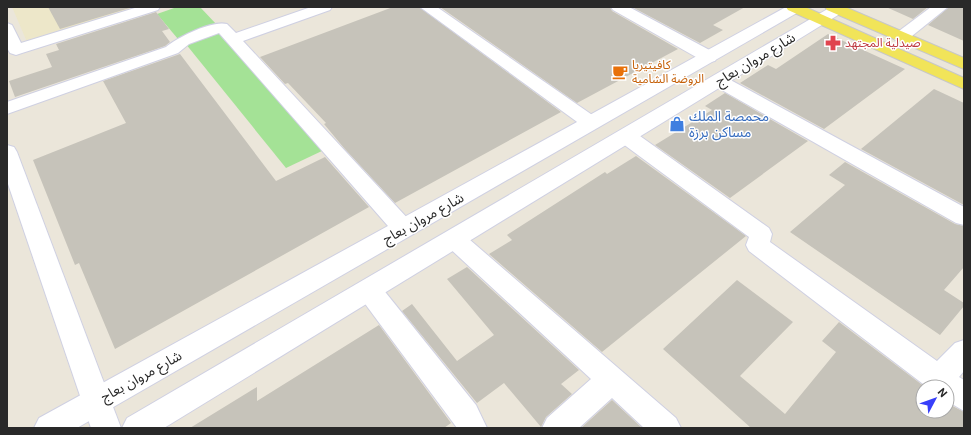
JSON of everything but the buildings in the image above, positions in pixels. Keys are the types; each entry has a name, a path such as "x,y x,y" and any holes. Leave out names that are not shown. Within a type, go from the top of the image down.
{"main road":[{"path":"795,7 830,12 901,38 964,64"},
{"path":"830,12 964,84"}],"street":[{"path":"7,28 16,50 153,7"},
{"path":"233,39 325,7"},
{"path":"427,7 590,123"},
{"path":"618,7 709,57"},
{"name":"شارع مروان بعاج","path":"49,428 709,57 795,7"},
{"path":"901,38 941,7"},
{"name":"شارع مروان بعاج","path":"143,426 719,81 830,12"},
{"path":"7,108 172,50 183,41 222,27 404,228"},
{"path":"719,81 964,217"},
{"path":"626,136 761,234 757,246 937,379"},
{"path":"7,152 106,428"},
{"path":"454,239 666,428"},
{"path":"369,290 466,415 472,428"},
{"path":"939,379 964,352"},
{"path":"556,428 611,380"},
{"path":"955,392 964,398"}],"shaded area":[{"path":"12,7 141,7 27,42"}],"green space":[{"path":"177,7 200,7 217,25 178,39 157,14"},
{"path":"217,32 324,150 286,168 185,43"}],"place":[{"name":"صيدلية المجتهد","path":"833,43"},
{"name":"كافيتيريا الروضة الشامية","path":"620,72"},
{"name":"محمصة الملك مساكن برزة","path":"677,124"}]}
